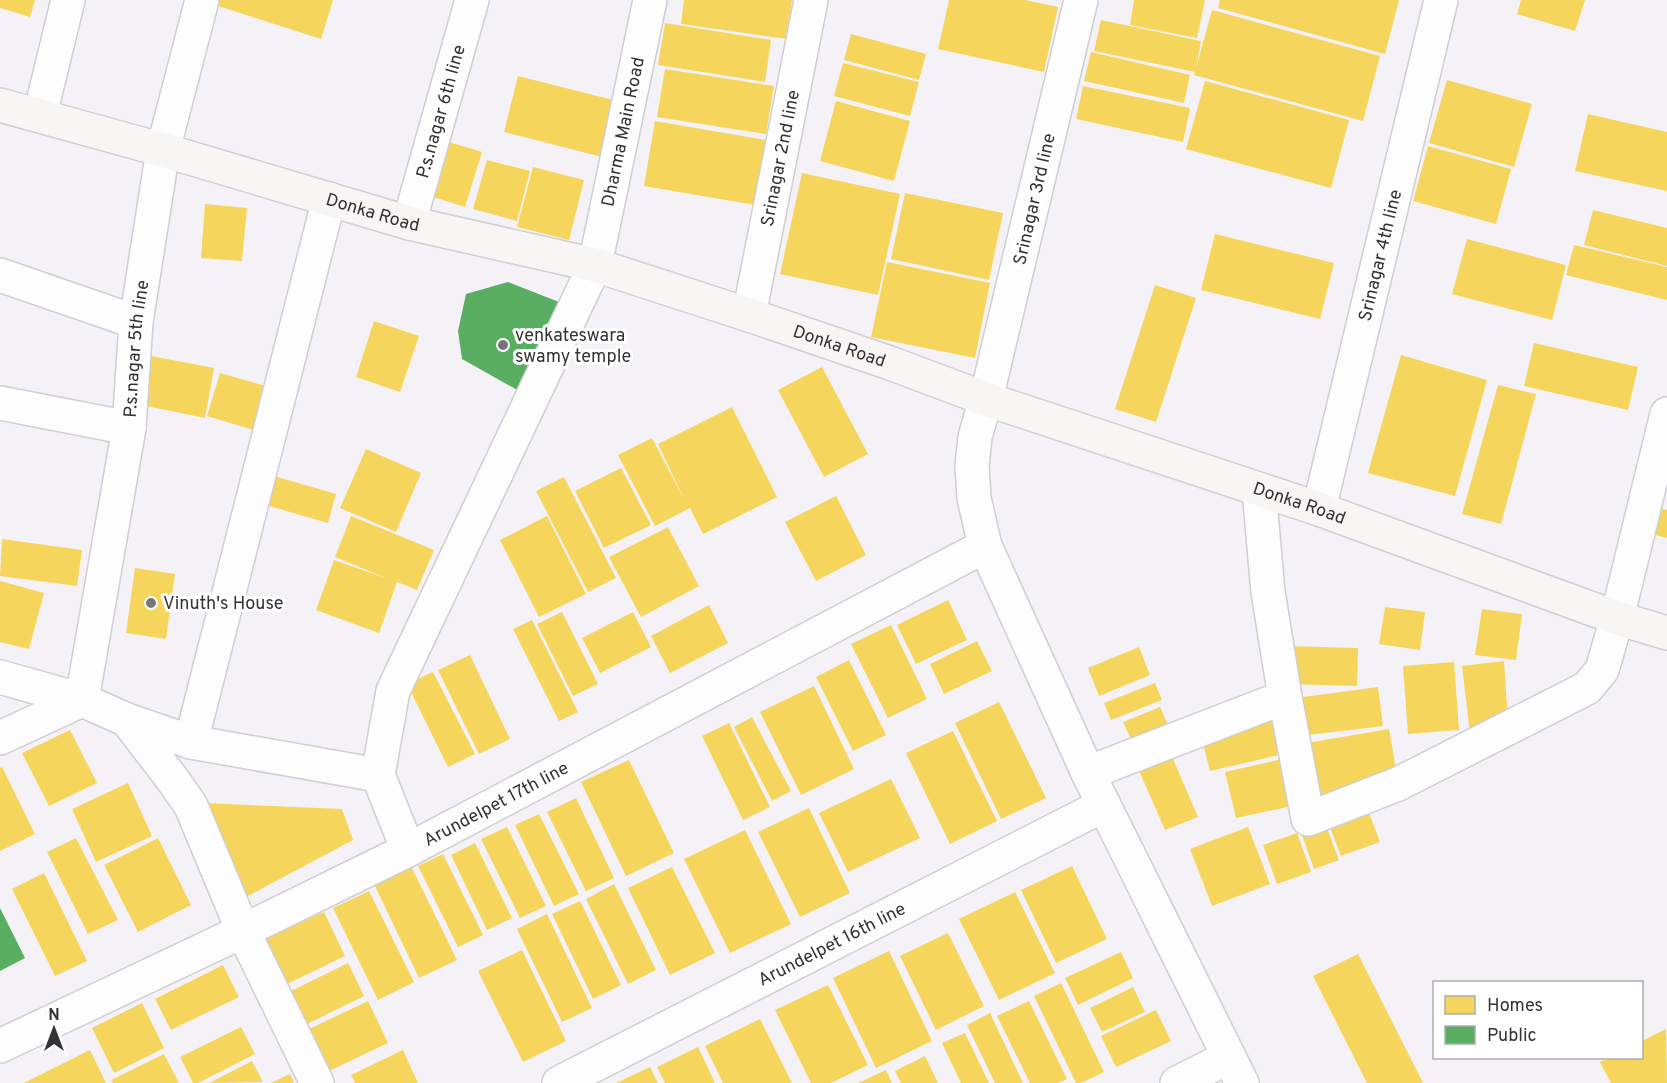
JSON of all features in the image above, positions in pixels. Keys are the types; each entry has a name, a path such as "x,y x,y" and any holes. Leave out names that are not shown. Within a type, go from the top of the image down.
{"street":[{"path":"40,115 68,0"},
{"name":"P.s.nagar 5th line","path":"82,700 129,428 136,322 163,150 202,0"},
{"name":"P.s.nagar 6th line","path":"409,223 472,0"},
{"name":"Dharma Main Road","path":"378,775 393,691 595,265 650,0"},
{"name":"Srinagar 2nd line","path":"748,315 811,0"},
{"name":"Srinagar 3rd line","path":"1081,0 975,437 972,466 974,498 985,546 1088,773 1236,1070"},
{"name":"Srinagar 4th line","path":"1319,509 1441,0"},
{"name":"Donka Road","path":"0,105 163,150 409,223 595,265 890,363 986,399 1319,509 1617,618 1667,633"},
{"path":"191,742 329,199"},
{"path":"0,275 136,322"},
{"path":"0,403 129,428"},
{"path":"1259,490 1268,592 1308,819 1398,784 1587,688 1602,670 1667,414"},
{"name":"Arundelpet 17th line","path":"0,1046 408,850 985,546"},
{"path":"0,677 82,700 127,720 191,742 378,775 408,850"},
{"path":"1088,773 1285,698"},
{"path":"0,738 82,700"},
{"path":"127,720 191,806 243,931 317,1083"},
{"name":"Arundelpet 16th line","path":"559,1083 1104,805"},
{"path":"1177,1083 1236,1070"}],"building: Homes":[{"path":"0,0 35,0 30,17 0,8"},
{"path":"214,0 333,0 321,39 212,4"},
{"path":"684,0 792,0 786,39 681,24"},
{"path":"949,0 1025,0 1058,7 1044,72 938,49"},
{"path":"1134,0 1205,0 1197,38 1130,25"},
{"path":"1220,0 1399,0 1385,54 1218,8"},
{"path":"1521,0 1585,0 1575,31 1517,14"},
{"path":"1212,10 1380,56 1363,121 1194,75 1195,72 1094,51 1101,20 1201,41 1196,68"},
{"path":"665,23 771,40 765,82 658,65"},
{"path":"851,34 926,54 919,80 844,60"},
{"path":"1091,52 1190,75 1184,103 1084,81"},
{"path":"843,63 919,82 910,116 834,96"},
{"path":"665,69 774,86 766,134 657,117"},
{"path":"518,76 621,102 606,158 504,132"},
{"path":"1447,80 1532,104 1514,167 1429,143"},
{"path":"1205,81 1349,120 1331,188 1186,149"},
{"path":"1083,86 1190,108 1183,142 1076,119"},
{"path":"836,101 910,121 894,181 820,161"},
{"path":"1588,114 1667,132 1667,191 1575,171"},
{"path":"655,121 766,140 755,205 644,186"},
{"path":"439,139 482,152 465,207 421,193"},
{"path":"1428,146 1511,169 1496,224 1413,201"},
{"path":"487,160 530,171 517,221 473,209"},
{"path":"533,167 584,180 569,240 517,227"},
{"path":"802,173 900,194 878,295 780,274"},
{"path":"905,193 1003,213 989,280 891,259"},
{"path":"205,204 247,208 242,261 201,258"},
{"path":"1593,210 1667,228 1667,266 1584,245"},
{"path":"1215,234 1334,263 1320,319 1201,290"},
{"path":"1467,239 1566,265 1552,320 1452,294"},
{"path":"1574,245 1667,267 1667,300 1566,275"},
{"path":"887,262 990,283 975,358 871,337"},
{"path":"1155,285 1196,298 1156,422 1115,409"},
{"path":"374,321 419,336 400,392 356,377"},
{"path":"1534,343 1638,367 1628,410 1524,386"},
{"path":"1401,355 1487,380 1455,496 1368,473"},
{"path":"151,356 214,368 205,418 141,405"},
{"path":"822,367 868,454 824,477 778,390"},
{"path":"220,373 280,390 267,434 207,416"},
{"path":"1498,385 1536,394 1501,524 1462,514"},
{"path":"732,407 777,497 703,534 690,508 655,526 618,455 652,438 685,501 658,444"},
{"path":"366,449 421,473 396,532 340,508"},
{"path":"621,468 651,525 604,548 575,491"},
{"path":"267,474 336,494 328,523 259,503"},
{"path":"564,477 616,578 588,592 536,491"},
{"path":"836,496 866,555 816,581 785,522"},
{"path":"1647,504 1667,510 1667,538 1640,531"},
{"path":"351,516 434,550 417,590 397,582 379,633 316,610 334,560 388,579 335,557"},
{"path":"547,516 586,594 539,617 500,540"},
{"path":"668,527 699,586 641,617 609,557"},
{"path":"2,539 82,550 77,586 0,576"},
{"name":"Vinuth's House","path":"135,568 175,574 166,639 126,633"},
{"path":"0,581 44,593 29,649 0,642"},
{"path":"948,600 967,640 916,664 897,625"},
{"path":"709,605 728,643 670,673 651,636"},
{"path":"1385,607 1425,612 1420,650 1379,644"},
{"path":"1482,609 1522,614 1516,660 1475,655"},
{"path":"562,612 598,684 573,696 537,624"},
{"path":"633,612 651,647 600,673 582,638"},
{"path":"532,620 578,712 559,721 513,629"},
{"path":"891,625 927,699 888,718 851,644"},
{"path":"977,641 992,671 944,694 930,664"},
{"path":"1287,646 1358,648 1357,686 1287,684"},
{"path":"1139,647 1150,675 1099,696 1088,668"},
{"path":"470,655 510,739 479,754 438,670"},
{"path":"849,660 886,735 853,751 816,677"},
{"path":"1504,661 1508,720 1470,734 1462,666"},
{"path":"1454,662 1459,730 1408,734 1403,666"},
{"path":"433,672 475,754 448,767 407,684"},
{"path":"1155,683 1162,700 1111,720 1104,703"},
{"path":"814,686 854,769 801,795 760,712"},
{"path":"1378,687 1383,726 1301,736 1296,698"},
{"path":"999,702 1046,798 1001,819 955,723"},
{"path":"1160,707 1172,734 1136,750 1123,722"},
{"path":"1277,713 1287,753 1210,771 1200,731"},
{"path":"752,717 791,791 772,801 734,727"},
{"path":"729,723 770,807 743,820 702,736"},
{"path":"1389,729 1398,781 1316,795 1307,743"},
{"path":"70,730 97,783 49,806 22,753"},
{"path":"953,731 997,821 950,844 906,753"},
{"path":"1170,752 1198,817 1165,830 1137,766"},
{"path":"1287,758 1297,805 1236,818 1225,772"},
{"path":"629,760 674,853 626,876 581,782"},
{"path":"2,767 35,834 0,851 0,768"},
{"path":"891,779 920,838 848,872 819,813"},
{"path":"128,783 152,836 96,862 72,809"},
{"path":"576,798 614,878 586,891 547,812"},
{"path":"1365,802 1380,842 1341,856 1326,817"},
{"path":"202,803 342,809 353,840 246,897"},
{"path":"809,808 850,893 800,917 758,832"},
{"path":"539,814 579,894 554,906 515,825"},
{"path":"1325,823 1339,860 1314,869 1301,832"},
{"path":"507,827 546,906 520,918 481,839"},
{"path":"1248,827 1270,884 1212,906 1190,849"},
{"path":"745,830 791,924 730,953 684,859"},
{"path":"1297,833 1311,872 1277,884 1263,845"},
{"path":"76,838 118,920 88,934 47,852"},
{"path":"158,838 191,905 138,932 104,865"},
{"path":"475,843 512,918 487,930 451,855"},
{"path":"443,854 483,935 458,947 418,866"},
{"path":"410,864 457,960 419,978 373,882"},
{"path":"1072,866 1107,939 1056,963 1021,890"},
{"path":"672,867 715,953 670,975 628,888"},
{"path":"44,873 87,961 55,976 12,889"},
{"path":"614,884 656,970 628,984 586,899"},
{"path":"369,891 414,982 378,1000 333,908"},
{"path":"1015,892 1055,973 999,1000 959,919"},
{"path":"580,901 621,985 593,999 552,914"},
{"path":"324,912 345,956 287,984 265,939"},
{"path":"547,914 592,1008 562,1022 517,929"},
{"path":"948,933 984,1006 936,1030 900,956"},
{"path":"522,950 566,1041 523,1062 478,971"},
{"path":"889,951 932,1041 876,1068 833,978"},
{"path":"1121,952 1133,978 1078,1005 1065,978"},
{"path":"1358,954 1423,1083 1367,1083 1313,976"},
{"path":"348,963 364,996 303,1026 287,993"},
{"path":"223,965 239,997 171,1030 155,999"},
{"path":"1061,983 1104,1072 1081,1083 1076,1083 1034,996"},
{"path":"828,985 868,1065 831,1083 811,1083 775,1010"},
{"path":"1133,987 1145,1012 1102,1032 1090,1008"},
{"path":"368,1001 388,1043 325,1073 305,1031"},
{"path":"1029,1001 1067,1079 1058,1083 1030,1083 997,1016"},
{"path":"142,1003 164,1048 114,1073 92,1028"},
{"path":"1156,1010 1171,1041 1116,1067 1101,1036"},
{"path":"990,1013 1023,1083 995,1083 967,1025"},
{"path":"760,1019 792,1083 723,1083 705,1046"},
{"path":"241,1027 255,1054 198,1083 193,1083 180,1057"},
{"path":"1666,1029 1667,1083 1611,1083 1600,1062 1607,1059 1643,1059 1643,1040"},
{"path":"965,1033 989,1083 961,1083 942,1043"},
{"path":"698,1047 715,1083 665,1083 657,1067"},
{"path":"90,1050 106,1083 24,1083"},
{"path":"403,1050 418,1083 355,1083 351,1075"},
{"path":"164,1054 179,1083 113,1083 111,1080"},
{"path":"925,1056 938,1083 901,1083 895,1071"},
{"path":"252,1061 263,1082 209,1083"},
{"path":"650,1067 658,1083 616,1083"},
{"path":"886,1070 892,1083 858,1083"},
{"path":"290,1074 294,1083 271,1083"}],"building: Public":[{"name":"venkateswara swamy temple","path":"508,282 559,302 519,391 462,359 458,331 466,294"},
{"path":"0,908 25,958 0,971"}],"place":[{"name":"venkateswara swamy temple","path":"503,345"},
{"name":"Vinuth's House","path":"151,603"}]}
